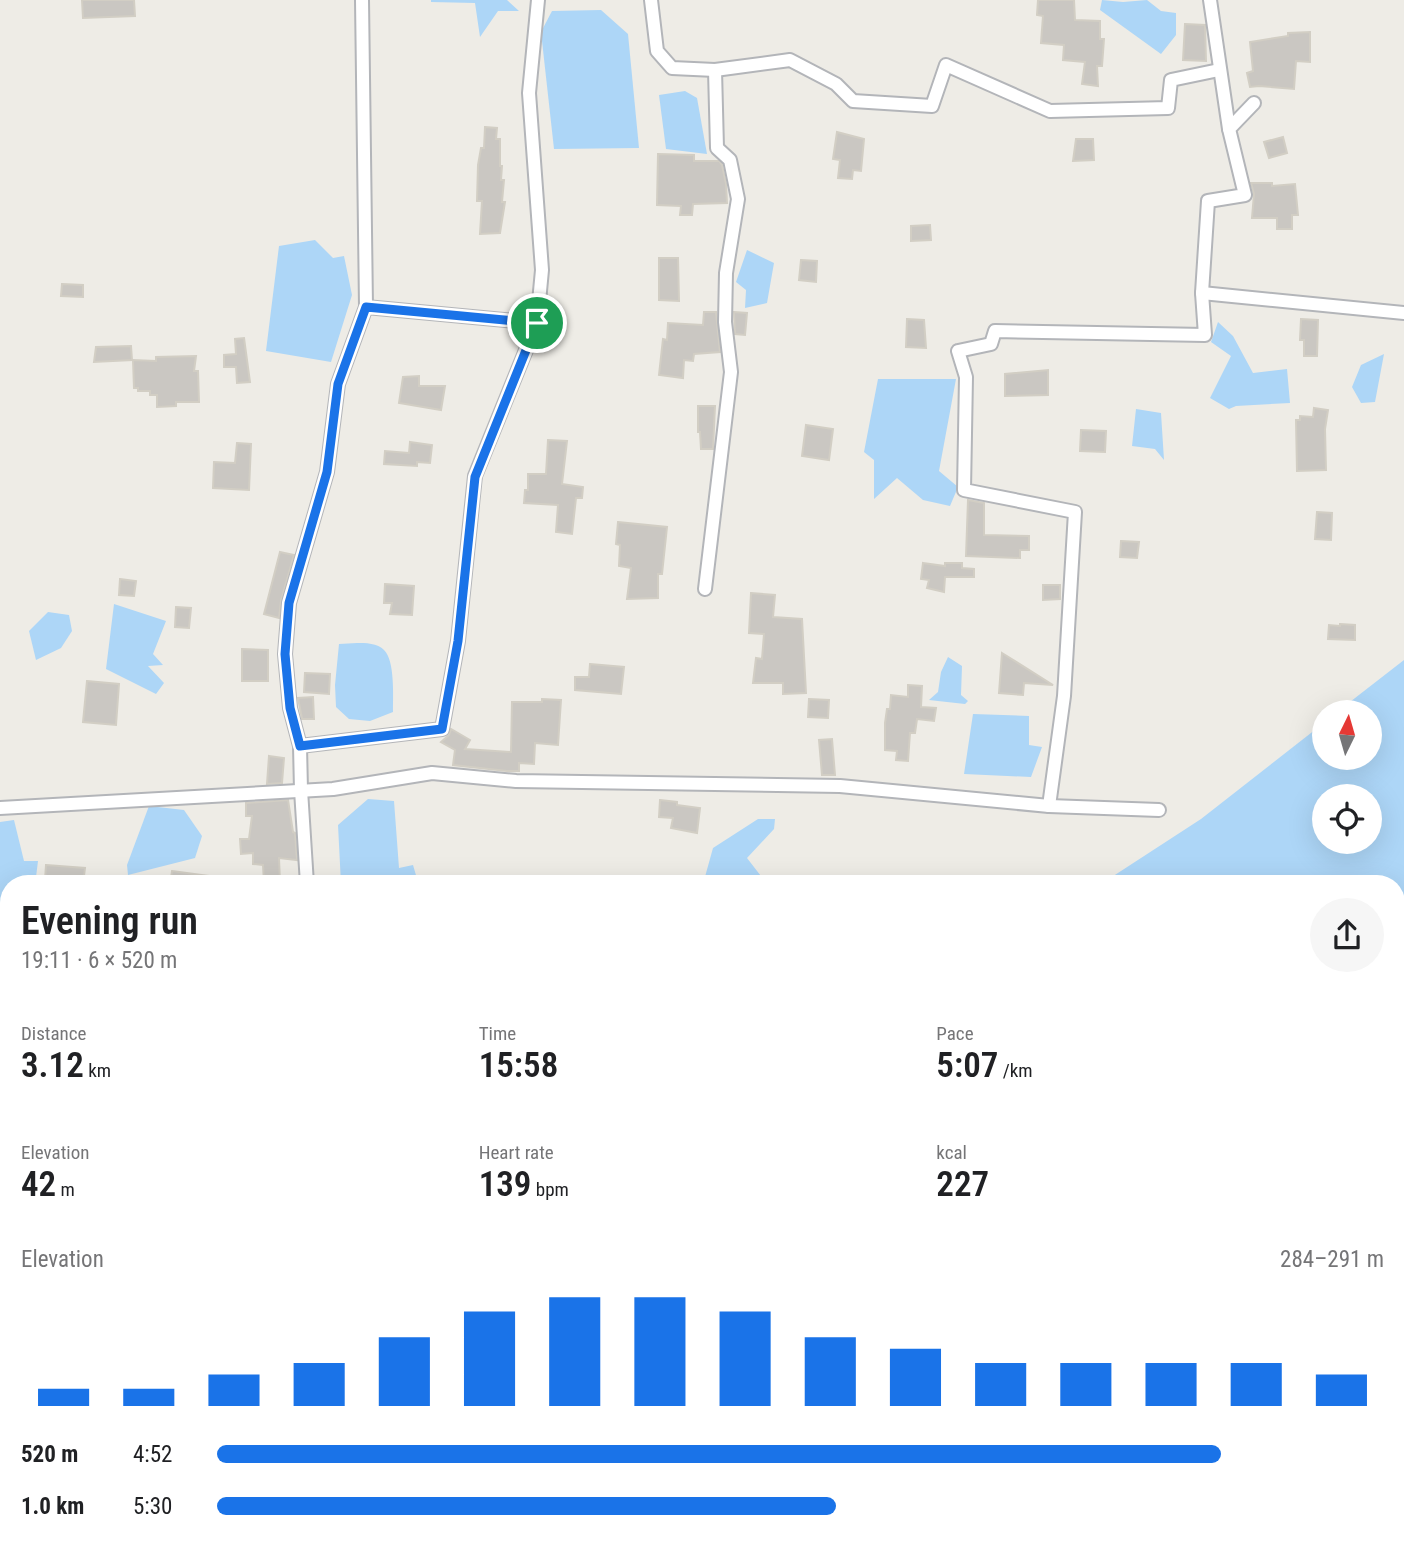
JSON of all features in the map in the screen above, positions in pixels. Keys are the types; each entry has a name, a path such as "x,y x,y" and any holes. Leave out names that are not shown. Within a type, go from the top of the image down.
{"street":[{"path":"306,875 300,746 290,708 285,654 289,603 327,472 338,384 366,307 362,0"},
{"path":"300,746 442,729 458,641 475,477 537,323 542,270 529,93 538,0"},
{"path":"650,0 657,51 672,68 715,70 790,60 836,84 853,101 932,106 946,65 1050,111 1168,108 1171,80 1219,70"},
{"path":"1048,806 1064,696 1075,512 964,490 965,377 958,351 991,344 995,331 1205,335 1202,293 1208,201 1245,195 1229,129 1210,0"},
{"path":"705,589 731,372 725,322 726,285 738,199 730,160 717,148 715,70"},
{"path":"1229,129 1254,103"},
{"path":"1202,293 1404,313"},
{"path":"366,307 537,323"},
{"path":"0,808 333,789 432,774 516,781 840,786 1048,806 1159,810"}],"water":[{"path":"431,0 507,0 519,11 498,11 480,37 475,3"},
{"path":"1102,0 1147,0 1161,11 1176,13 1176,35 1161,54 1100,10"},
{"path":"601,10 628,34 639,148 554,149 541,32 552,11"},
{"path":"685,91 697,98 707,154 666,149 659,95"},
{"path":"315,240 333,258 344,256 352,295 331,362 266,351 279,246"},
{"path":"747,250 774,263 767,303 745,308 746,290 736,282"},
{"path":"1218,322 1233,336 1253,373 1287,369 1290,403 1236,406 1229,409 1210,398 1231,356 1211,342"},
{"path":"1384,354 1375,402 1361,403 1352,387 1361,365"},
{"path":"878,379 956,379 939,471 958,487 950,506 923,500 897,478 874,499 874,460 864,452"},
{"path":"1136,409 1161,413 1164,460 1155,449 1132,446"},
{"path":"114,604 166,621 153,654 163,665 148,666 164,683 156,694 106,669"},
{"path":"48,612 69,615 72,631 61,648 36,660 29,631"},
{"path":"357,643 381,648 388,655 392,670 393,712 370,721 349,719 336,707 339,644"},
{"path":"948,657 962,666 961,695 968,701 965,704 929,700 938,692 941,672"},
{"path":"1404,660 1404,875 1115,875 1201,819 1312,732 1312,770 1382,770 1382,700 1352,700"},
{"path":"973,714 1029,716 1029,745 1042,747 1031,777 964,774"},
{"path":"368,799 394,801 399,868 413,865 416,875 341,875 338,825"},
{"path":"149,806 184,810 202,836 195,858 128,875 127,865"},
{"path":"758,819 775,819 774,829 747,858 760,875 706,875 713,848"},
{"path":"14,820 24,861 38,861 36,875 0,875 0,822"}],"building":[{"path":"82,0 134,0 135,16 83,18"},
{"path":"1038,0 1074,0 1075,20 1100,21 1100,39 1104,39 1102,66 1097,66 1098,86 1082,84 1085,62 1063,60 1064,45 1041,43 1043,16 1037,15"},
{"path":"1185,24 1205,25 1206,61 1183,60"},
{"path":"1310,32 1310,62 1296,61 1294,89 1250,87 1247,73 1253,71 1250,42 1288,36 1288,33"},
{"path":"485,127 497,128 496,139 500,139 501,180 504,180 502,202 505,202 500,233 480,234 482,201 477,201 478,165 481,148 484,148"},
{"path":"837,132 864,139 861,171 853,170 852,179 838,178 840,160 833,159"},
{"path":"1283,137 1287,153 1269,158 1264,142"},
{"path":"1076,139 1093,139 1094,160 1073,161"},
{"path":"658,154 694,155 694,161 719,161 726,184 727,203 693,204 692,215 680,215 681,206 657,205"},
{"path":"1251,183 1272,183 1272,186 1295,184 1298,215 1292,215 1292,229 1277,229 1277,218 1252,218 1254,194"},
{"path":"930,225 931,240 911,241 911,226"},
{"path":"659,258 678,258 679,301 659,300"},
{"path":"801,260 817,261 816,282 799,280"},
{"path":"62,284 83,285 83,297 61,296"},
{"path":"704,312 716,312 720,352 694,354 693,361 684,360 683,378 659,375 663,339 667,340 668,323 703,325"},
{"path":"734,312 747,313 745,335 735,334"},
{"path":"907,319 924,320 926,348 906,347"},
{"path":"1301,319 1318,320 1317,356 1304,356 1304,340 1300,340"},
{"path":"244,338 250,382 237,383 236,367 224,367 224,355 236,354 235,339"},
{"path":"131,346 132,360 94,362 96,347"},
{"path":"196,356 194,371 198,371 199,402 176,402 176,406 157,407 157,395 134,388 133,360 156,361 156,357"},
{"path":"1048,370 1048,395 1005,396 1005,374"},
{"path":"419,376 419,386 445,386 441,410 399,403 403,377"},
{"path":"698,406 715,406 713,449 701,449"},
{"path":"1314,408 1328,410 1325,429 1326,470 1297,471 1296,420 1300,420 1300,416 1313,417"},
{"path":"806,425 833,429 829,460 802,456"},
{"path":"1081,430 1106,431 1105,452 1080,451"},
{"path":"548,440 567,441 562,484 583,487 582,498 576,498 572,534 556,532 558,505 524,503 525,490 528,490 528,474 546,474"},
{"path":"410,442 432,445 430,463 417,462 417,466 384,464 385,451 409,453"},
{"path":"237,443 251,444 249,490 213,488 214,462 235,463"},
{"path":"968,500 984,503 984,535 1029,536 1029,550 1020,550 1020,558 966,556"},
{"path":"1317,512 1332,513 1331,540 1315,539"},
{"path":"618,522 667,527 662,574 658,574 658,598 627,599 631,568 619,566 620,545 616,544"},
{"path":"1121,541 1139,542 1137,558 1120,557"},
{"path":"280,552 294,555 279,618 264,614"},
{"path":"923,563 945,566 945,563 962,563 962,568 974,569 974,577 945,577 944,592 927,588 929,580 921,579"},
{"path":"120,579 136,581 134,596 119,595"},
{"path":"385,584 414,586 412,615 390,614 392,603 384,603"},
{"path":"1043,585 1060,585 1060,599 1043,600"},
{"path":"751,593 775,595 773,617 802,619 806,693 783,694 783,683 753,683 756,658 762,659 764,634 749,633"},
{"path":"176,607 191,608 189,628 175,627"},
{"path":"1329,625 1355,625 1355,640 1328,639"},
{"path":"242,649 268,650 268,681 242,681"},
{"path":"1002,653 1053,685 1024,683 1023,695 999,693"},
{"path":"590,664 624,667 621,694 575,690 575,677 589,677"},
{"path":"305,673 330,674 329,694 304,692"},
{"path":"87,681 119,684 116,725 83,722"},
{"path":"908,685 922,686 921,707 936,708 934,721 917,719 915,733 910,733 908,761 896,760 897,751 885,750 885,723 891,695 908,697"},
{"path":"313,697 314,719 302,719 298,698"},
{"path":"542,699 561,700 558,745 535,743 534,764 519,763 519,771 453,765 455,750 441,742 451,729 470,740 465,749 511,752 512,702 542,702"},
{"path":"809,699 829,700 828,718 808,717"},
{"path":"832,739 835,775 822,775 819,740"},
{"path":"269,756 284,758 282,783 267,784"},
{"path":"288,800 297,860 279,858 280,875 264,875 263,865 253,864 253,853 241,854 240,839 249,839 252,816 246,816 246,803"},
{"path":"660,800 700,808 697,833 671,828 673,818 659,817"},
{"path":"46,865 85,868 84,875 45,875"},
{"path":"172,871 202,875 171,875"}],"route":[{"path":"366,307 537,323 475,477 458,641 442,729 300,746 290,708 285,654 289,603 327,472 338,384 366,307"}]}
